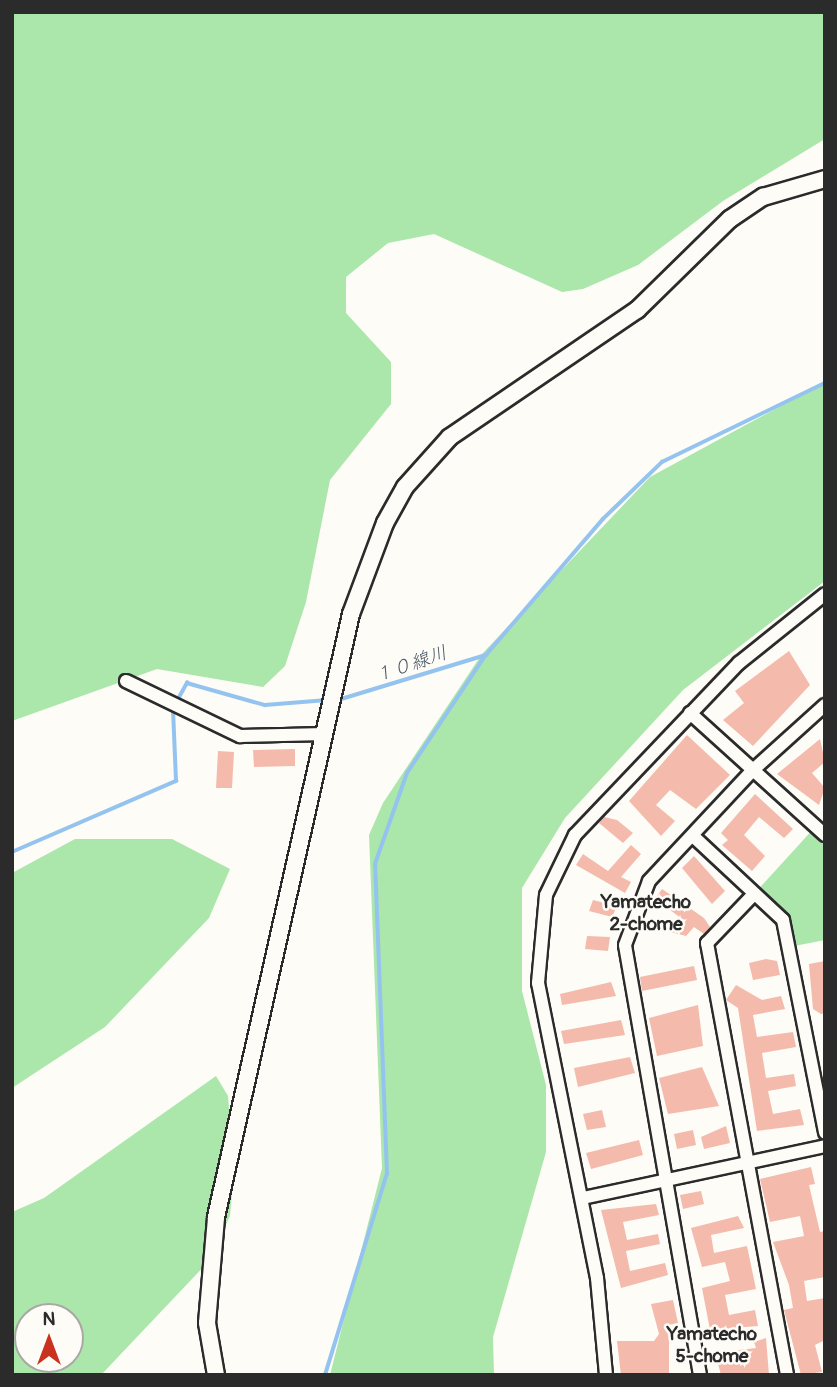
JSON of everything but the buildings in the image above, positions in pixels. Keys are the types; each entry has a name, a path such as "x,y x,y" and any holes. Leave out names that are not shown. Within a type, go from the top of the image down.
{"street":[{"path":"216,1375 207,1323 216,1217 351,614 384,523 433,455 482,415 637,310 730,219 763,197 825,179"},
{"path":"606,1375 583,1198 538,983 546,895 575,835 690,713 788,619 825,594"},
{"path":"126,681 167,697 240,736 325,734"},
{"path":"700,1375 625,945 639,894 753,770 825,705"},
{"path":"690,713 822,827"},
{"path":"693,836 783,920 825,1133"},
{"path":"754,894 707,943 787,1375"},
{"path":"583,1198 825,1146"}],"green space":[{"path":"12,12 825,12 825,139 723,201 638,265 583,289 562,292 434,234 388,243 346,277 346,313 391,362 391,404 330,480 306,602 285,666 263,687 157,669 12,721"},
{"path":"825,382 825,581 683,690 565,818 522,888 522,991 546,1085 546,1152 493,1337 494,1375 330,1375 382,1168 369,835 383,803 482,654 650,477"},
{"path":"816,826 825,835 825,940 789,947 783,920 754,894"},
{"path":"75,839 172,839 230,869 209,918 105,1027 12,1088 12,873"},
{"path":"216,1076 228,1096 234,1170 230,1216 209,1261 101,1375 12,1375 12,1212 44,1198"}],"waterway":[{"name":"１０線川","path":"338,700 486,655 603,519 662,462 825,383"},
{"path":"325,1375 387,1174 375,864 407,773 485,656"},
{"name":"１０線川","path":"177,701 187,683 265,705 327,700"},
{"name":"１０線川","path":"12,852 176,781 173,708"}],"district":[{"name":"Yamatecho 2-chome","path":"646,914"},
{"name":"Yamatecho 5-chome","path":"712,1346"}]}
